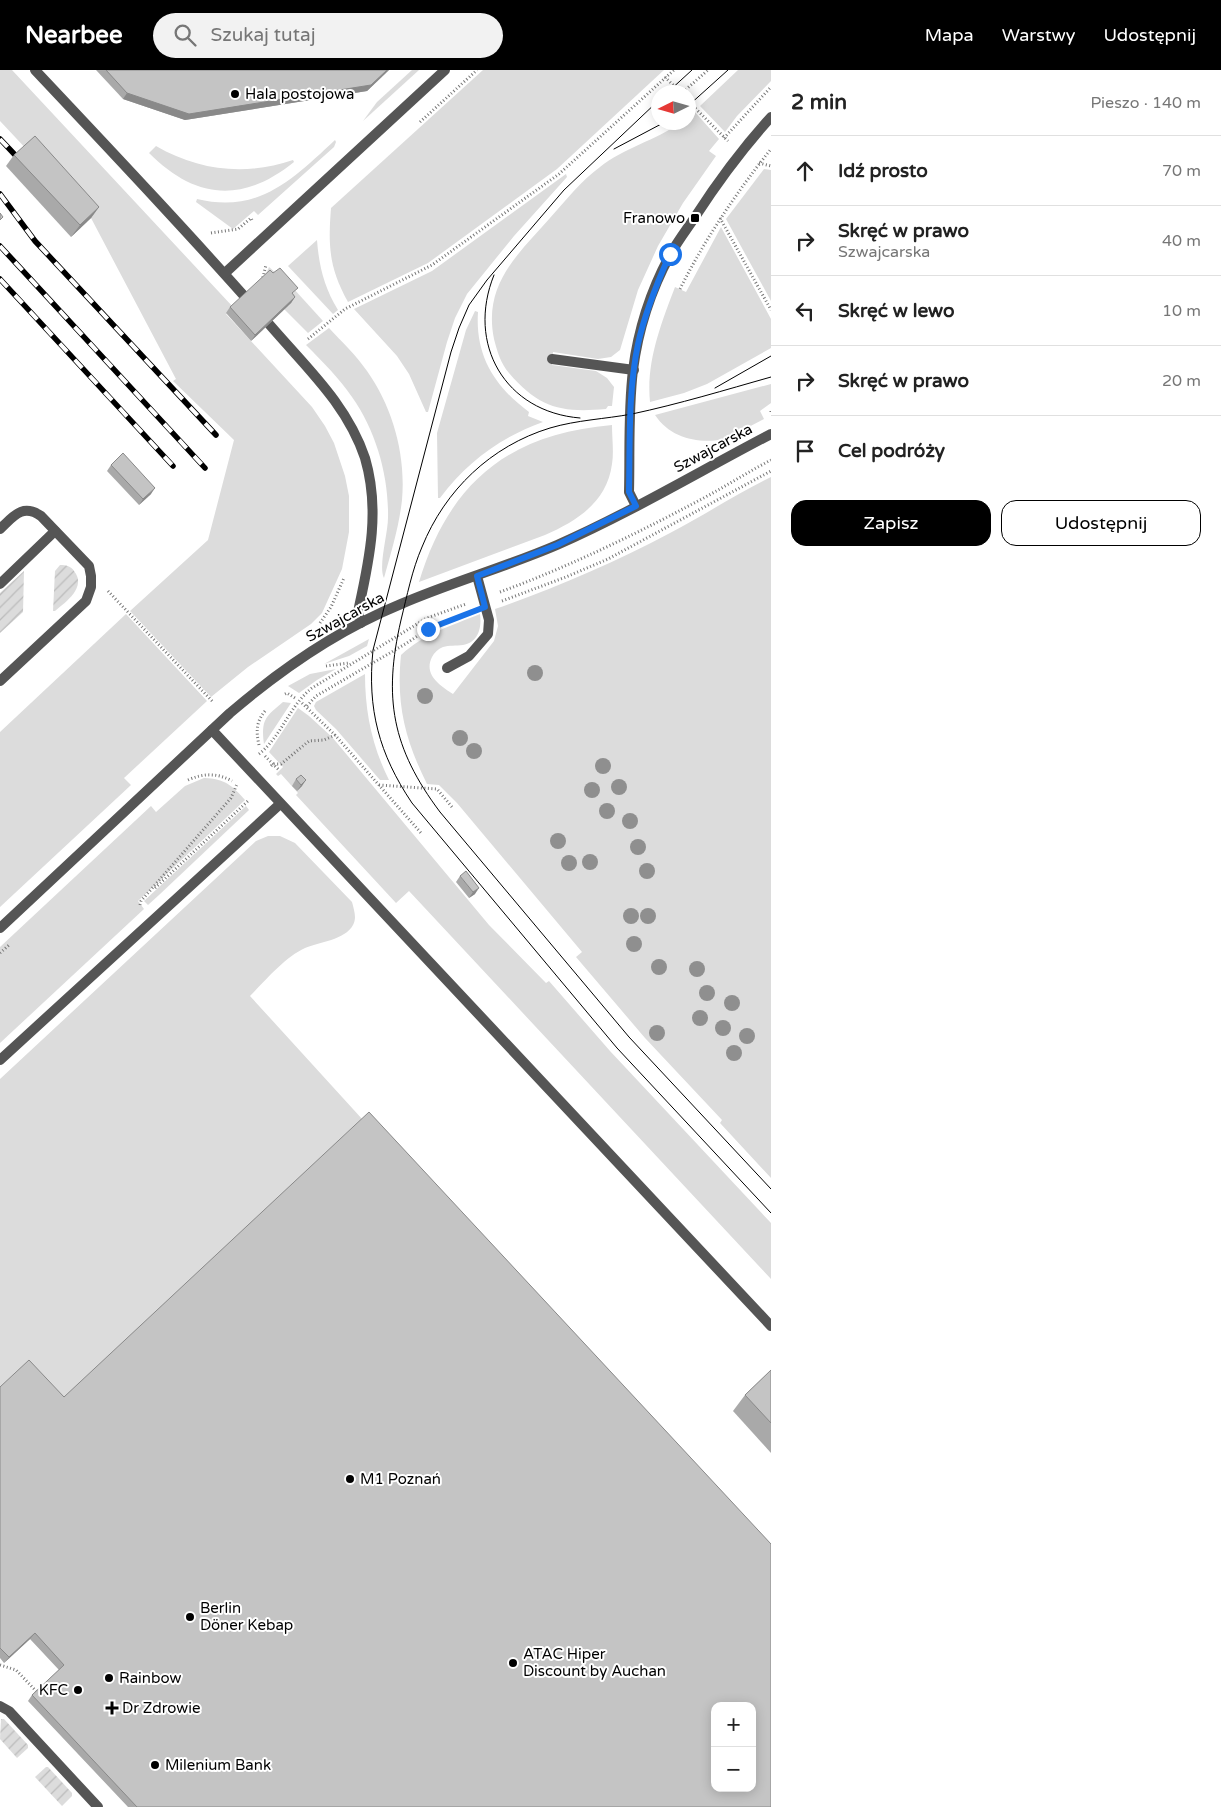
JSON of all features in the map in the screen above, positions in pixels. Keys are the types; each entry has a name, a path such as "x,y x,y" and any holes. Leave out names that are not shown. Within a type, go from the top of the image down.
{"street":[{"path":"35,70 225,273 328,390 346,416 360,444 368,472 373,505 373,527 368,564 358,613 361,623"},
{"path":"225,273 445,70"},
{"path":"636,506 629,492 631,394 638,342 646,313 670,254 741,150 771,117"},
{"path":"552,359 634,370"},
{"name":"Szwajcarska","path":"0,928 212,730 260,688 308,655 361,623 406,602 557,545 636,506 771,434"},
{"path":"0,529 20,512 34,511 89,566 91,576 91,587 86,601 0,681"},
{"path":"0,584 56,531"},
{"path":"448,668 469,656 488,634 488,620 477,576"},
{"path":"212,730 771,1326"},
{"path":"0,1060 280,804"},
{"path":"0,1706 9,1711 98,1807"}],"path":[{"path":"293,350 345,309 432,265 559,174 674,70"},
{"path":"690,85 708,70"},
{"path":"665,77 674,85"},
{"path":"696,109 724,138 771,87"},
{"path":"680,289 696,257 720,218 771,149"},
{"path":"759,163 771,166"},
{"path":"720,218 771,310"},
{"path":"306,706 316,696 428,629 566,577 608,559 771,471"},
{"path":"315,628 331,607 347,571"},
{"path":"91,587 108,590 212,702"},
{"path":"280,699 287,693 295,698"},
{"path":"206,708 216,699"},
{"path":"302,703 335,735 421,834"},
{"path":"259,745 257,737 258,724 264,711 272,705"},
{"path":"273,764 281,764 309,740 324,740 335,735"},
{"path":"265,756 279,770"},
{"path":"136,935 141,901 231,798 245,765"},
{"path":"185,781 199,776 214,775 230,780 242,792"},
{"path":"379,785 437,788 452,807"},
{"path":"141,901 250,801 246,796"},
{"path":"141,901 155,917"},
{"path":"0,1665 16,1670 42,1699"}],"shaded area":[{"path":"0,70 12,70 233,307 226,314 312,407 334,443 345,476 349,496 349,532 342,569 322,613 311,624 248,667 211,697 130,611 208,540 234,440 173,381 176,379 91,218 0,121"},
{"path":"412,70 419,70 363,121 377,102"},
{"path":"483,70 664,70 557,169 428,263 348,302 337,278 331,257 331,208"},
{"path":"738,70 771,70 771,81 737,116 725,132 700,106"},
{"path":"696,113 719,139 709,151 716,156 683,203 658,246 638,290 620,350 611,357 598,359 553,352 552,365 596,371 607,378 614,387 612,406 608,406 606,409 576,410 552,406 530,394 520,385 506,369 498,353 492,320 493,303 498,287 515,258 586,178 619,154 669,130 696,130"},
{"path":"335,140 334,147 258,215 254,211 233,229 196,202 197,199 239,202 274,190 304,168"},
{"path":"156,146 189,161 223,168 258,168 293,160 294,162 275,176 256,185 237,190 219,190 201,187 184,180 166,168 149,153"},
{"path":"764,169 771,170 771,301 726,219"},
{"path":"566,174 567,177 514,236 467,294 455,318 428,412 426,412 409,374 397,356 354,309 432,271"},
{"path":"721,227 771,319 771,348 707,384 684,393 650,402 649,387 652,358 675,287 686,292"},
{"path":"317,240 323,276 338,310 333,314 288,266"},
{"path":"269,267 293,288 323,321 308,333 281,306 265,276"},
{"path":"475,311 478,312 480,343 484,356 497,381 506,392 529,412 528,416 543,422 513,435 486,452 473,462 438,498 437,433 466,330"},
{"path":"329,328 358,360 376,385 391,416 400,449 403,483 401,510 384,578 382,566 388,524 388,502 383,470 374,439 368,424 352,397 325,364 306,345"},
{"path":"771,384 771,403 760,411 764,419 725,437 726,439 706,441 686,438 669,430 655,415"},
{"path":"612,425 613,459 609,477 604,489 589,509 545,535 419,582 432,547 447,517 466,491 488,470 513,453 542,439 575,430"},
{"path":"771,477 771,1178 720,1123 722,1120 645,1038 576,957 582,952 457,803 439,785 427,784 413,752 404,721 401,706 400,673 401,655 410,647 439,631 480,614 478,634 472,641 468,644 441,648 432,657 430,669 432,675 443,687 453,694 494,641 498,626 495,609 562,584 627,555"},
{"path":"60,565 73,569 78,583 74,594 53,611 55,571"},
{"path":"24,571 23,612 0,633 0,593"},
{"path":"126,614 207,701 124,778 131,785 0,907 0,732"},
{"path":"369,639 367,646 349,656 324,664"},
{"path":"336,669 299,693 288,686 310,674"},
{"path":"365,674 366,702 374,742 389,780 380,780 314,706 316,702"},
{"path":"283,702 291,703 264,744 264,724 268,716"},
{"path":"298,708 332,737 489,925 546,983 549,981 610,1051 771,1223 771,1279 409,891 396,903 296,795 298,793 281,774 278,776 276,774 283,767 269,752"},
{"path":"204,778 223,781 236,790 245,800 138,901 144,909 0,1043 0,947 151,806 156,812 185,786"},
{"path":"246,806 249,810 159,895 148,905 144,901"},
{"path":"268,836 280,836 295,843 352,902 355,920 353,925 344,934 305,948 290,957 250,996 363,1120 59,1403 0,1389 0,1079 256,841"},
{"path":"1,1719 4,1719 28,1745 28,1748 17,1758 0,1739"},
{"path":"46,1767 72,1793 72,1796 62,1806 35,1777"}],"building":[{"name":"Hala postojowa","path":"106,70 387,70 371,85 189,114 127,93"},
{"path":"35,136 99,207 80,225 14,155"},
{"path":"280,268 298,288 292,293 295,297 255,335 230,307 270,270 273,273"},
{"path":"123,453 155,488 143,499 111,465"},
{"path":"301,775 306,780 301,785 296,779"},
{"path":"466,871 479,888 473,892 460,876"},
{"name":"M1 Poznań","path":"369,1112 771,1544 771,1807 137,1807 32,1695 64,1665 35,1633 9,1657 0,1648 0,1387 29,1360 64,1397"},
{"path":"771,1370 771,1423 745,1395"}],"tram line":[{"path":"676,85 692,70"},
{"path":"696,99 728,70"},
{"path":"651,108 564,190 487,280 469,305 451,352 373,650 372,692 374,711 378,730 391,767 412,803 617,1048 771,1213"},
{"path":"614,149 651,129"},
{"path":"494,275 487,301 485,326 489,349 498,370 512,388 531,403 554,413 580,418"},
{"path":"715,388 771,356"},
{"path":"771,377 650,410 550,428 508,446 472,473 443,507 418,556 401,620 393,674 393,698 402,744 411,766 440,812 629,1037 771,1189"}],"railway":[{"path":"0,139 17,157"},
{"path":"0,194 35,241 216,435"},
{"path":"0,246 205,468"},
{"path":"0,279 173,466"}],"place":[{"name":"Hala postojowa","path":"235,94"},
{"name":"Franowo","path":"695,218"},
{"name":"M1 Poznań","path":"350,1479"},
{"name":"Berlin Döner Kebap","path":"190,1617"},
{"name":"ATAC Hiper Discount by Auchan","path":"513,1663"},
{"name":"Rainbow","path":"109,1678"},
{"name":"KFC","path":"78,1690"},
{"name":"Dr Zdrowie","path":"112,1708"},
{"name":"Milenium Bank","path":"155,1765"}],"route":[{"path":"428,629 485,607 477,576 557,545 636,506 629,492 631,394 634,370 638,342 646,313 670,254"}]}
